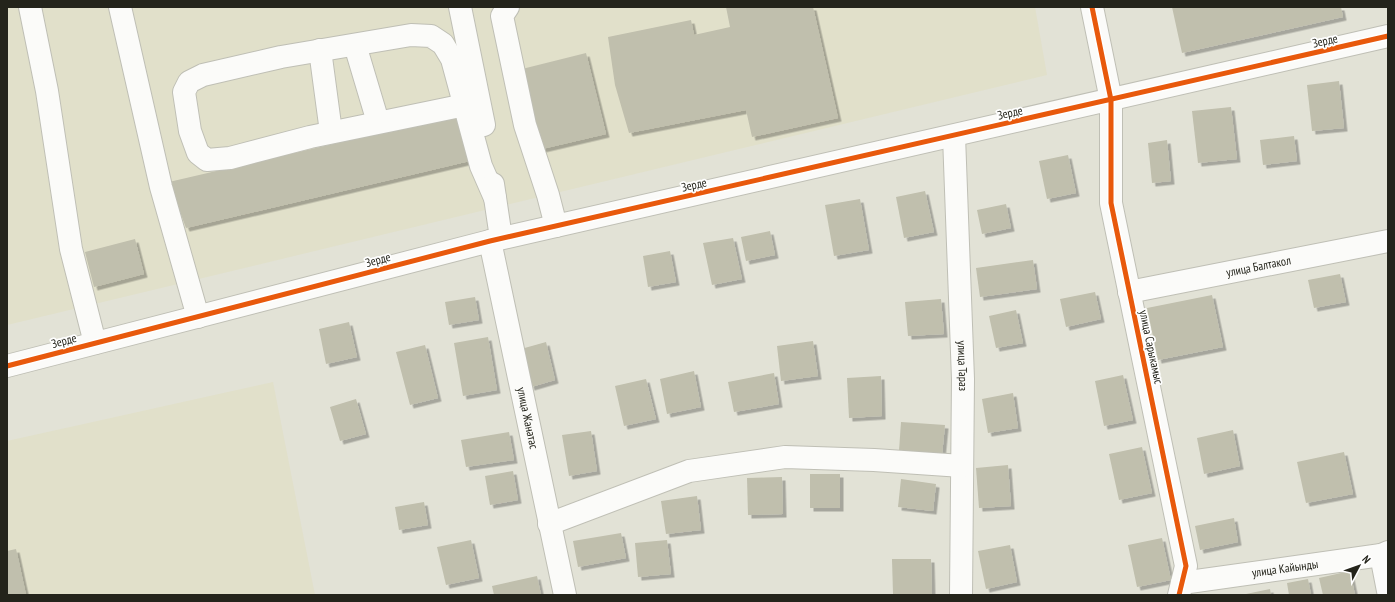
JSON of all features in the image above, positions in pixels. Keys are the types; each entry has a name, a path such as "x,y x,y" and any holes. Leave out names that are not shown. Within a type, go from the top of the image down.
{"street":[{"path":"30,7 47,91 71,249 95,343"},
{"path":"120,7 161,187 198,317"},
{"path":"460,7 482,116 495,198"},
{"path":"508,7 502,16 523,117 548,195 556,226"},
{"name":"улица Сарыкамыс","path":"1092,7 1111,100 1111,203 1186,566 1180,589"},
{"path":"465,105 310,136 230,158 207,160 198,153 190,131 184,92 189,82 203,75 281,57 411,35 430,36 443,44 452,59 465,105 481,166 495,198"},
{"name":"Зерде","path":"7,366 495,240 1388,36"},
{"path":"355,45 378,122"},
{"path":"320,50 331,132"},
{"name":"улица Тараз","path":"954,136 962,379 961,595"},
{"name":"улица Жанатас","path":"495,198 495,240 549,524 565,595"},
{"name":"улица Балтакол","path":"1129,292 1388,241"},
{"path":"549,524 688,470 785,457 874,460 962,466"},
{"path":"1384,553 1388,591"},
{"name":"улица Кайынды","path":"1180,589 1384,553"}],"shaded area":[{"path":"7,7 1035,7 1047,75 7,325"},
{"path":"273,382 315,595 7,595 7,441"}],"building":[{"path":"726,7 813,7 838,118 752,137 746,110 629,133 615,85 608,37 691,20 694,35 730,27"},
{"path":"1172,7 1341,7 1343,17 1182,53"},
{"path":"586,53 606,134 542,149 522,69"},
{"path":"1339,81 1344,128 1312,131 1307,85"},
{"path":"1231,107 1237,159 1198,163 1192,111"},
{"path":"462,114 474,160 186,228 169,182"},
{"path":"1294,136 1297,161 1263,165 1260,140"},
{"path":"1167,140 1171,181 1152,183 1148,143"},
{"path":"1068,155 1076,193 1047,199 1039,161"},
{"path":"925,191 934,232 904,238 896,197"},
{"path":"860,199 869,250 834,256 825,205"},
{"path":"1006,204 1011,228 982,234 977,210"},
{"path":"770,231 775,255 746,261 741,237"},
{"path":"733,238 742,279 712,285 703,243"},
{"path":"135,239 144,274 94,287 85,252"},
{"path":"670,251 676,282 648,287 643,256"},
{"path":"1033,260 1037,289 980,297 976,268"},
{"path":"1340,274 1346,302 1314,308 1308,280"},
{"path":"1095,292 1101,319 1066,327 1060,299"},
{"path":"1212,295 1223,347 1158,360 1147,308"},
{"path":"475,297 479,320 449,325 445,302"},
{"path":"941,299 944,334 908,336 905,302"},
{"path":"1016,310 1023,343 996,348 989,316"},
{"path":"349,322 357,357 326,364 319,329"},
{"path":"488,337 497,390 463,396 454,343"},
{"path":"813,341 818,376 781,381 777,346"},
{"path":"546,342 555,380 531,387 521,349"},
{"path":"425,345 438,398 410,405 396,352"},
{"path":"694,371 701,407 667,414 660,379"},
{"path":"774,373 779,404 734,412 728,382"},
{"path":"1123,375 1133,420 1104,426 1095,381"},
{"path":"881,376 882,416 849,418 847,378"},
{"path":"646,379 656,419 624,426 615,386"},
{"path":"1013,393 1018,428 988,433 982,399"},
{"path":"356,399 366,434 340,441 330,407"},
{"path":"901,422 945,425 942,455 899,451"},
{"path":"1233,430 1240,466 1204,474 1197,438"},
{"path":"591,431 597,471 569,476 562,435"},
{"path":"509,432 514,460 466,467 461,440"},
{"path":"1142,447 1152,493 1119,500 1109,454"},
{"path":"1344,452 1353,494 1306,503 1297,462"},
{"path":"1008,465 1011,506 979,508 976,468"},
{"path":"513,471 518,500 490,505 485,476"},
{"path":"810,474 840,474 840,508 810,508"},
{"path":"782,477 783,514 748,515 747,478"},
{"path":"901,479 936,484 933,511 898,507"},
{"path":"697,496 701,530 666,534 661,501"},
{"path":"424,502 428,525 399,530 395,507"},
{"path":"1234,518 1238,542 1200,550 1195,526"},
{"path":"621,533 626,558 578,567 573,541"},
{"path":"1162,538 1171,580 1137,587 1128,545"},
{"path":"471,540 479,578 446,585 437,547"},
{"path":"667,540 671,574 638,577 635,543"},
{"path":"1010,545 1017,582 986,589 978,551"},
{"path":"16,549 26,595 7,595 7,551"},
{"path":"892,559 931,559 932,594 893,594"},
{"path":"1350,571 1355,595 1323,595 1319,578"},
{"path":"537,576 541,595 494,595 492,586"},
{"path":"1308,579 1311,595 1289,595 1287,583"},
{"path":"1270,589 1271,595 1246,595 1246,594"}],"cycle path":[{"path":"1092,7 1111,100 1111,203 1186,566 1179,595"},
{"path":"7,366 490,241 1388,36"}]}
